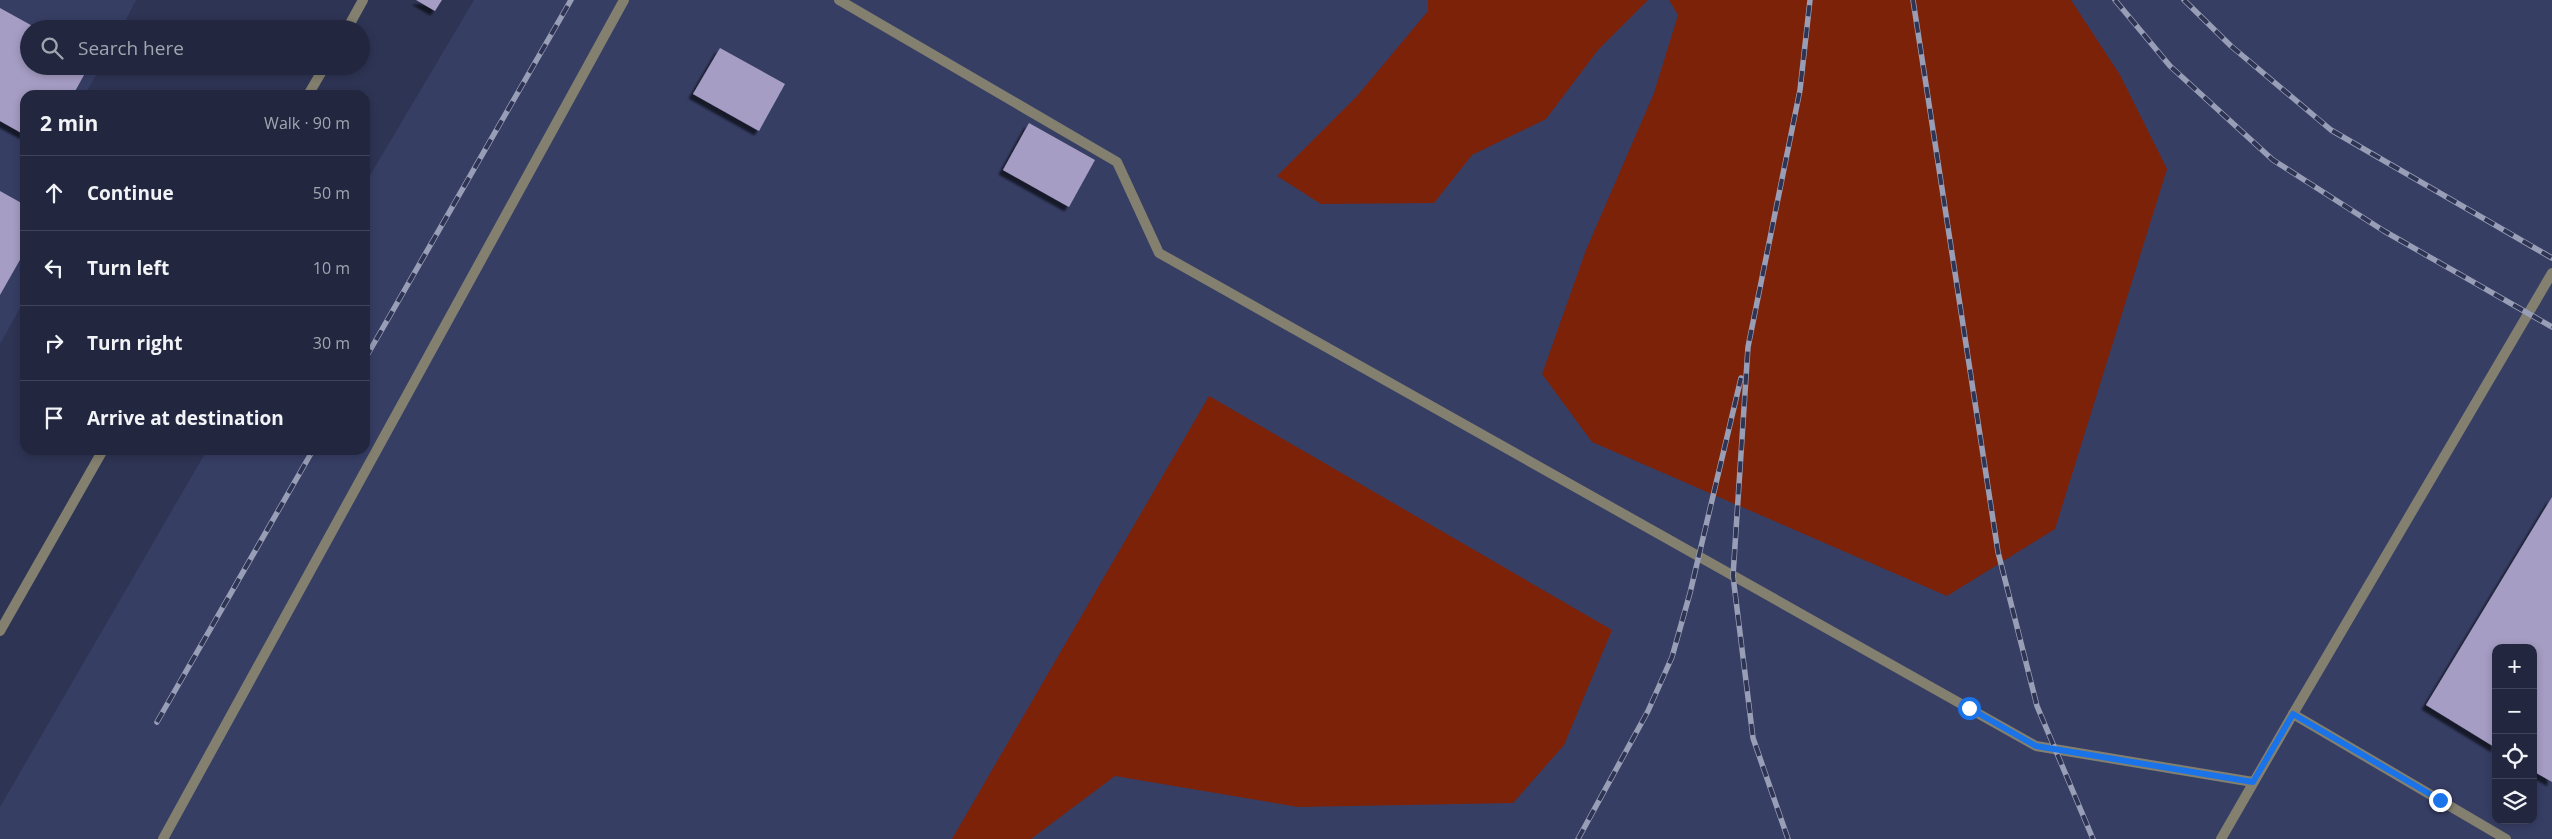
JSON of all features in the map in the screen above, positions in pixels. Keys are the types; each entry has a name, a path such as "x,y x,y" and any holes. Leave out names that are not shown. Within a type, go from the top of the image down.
{"lane":[{"path":"352,20 363,0"},
{"path":"163,839 624,0"},
{"path":"839,0 1117,162 1159,253 2036,746 2253,782"},
{"path":"311,90 320,75"},
{"path":"2220,839 2552,273"},
{"path":"0,631 100,455"},
{"path":"2293,714 2506,839"}],"shaded area":[{"path":"0,0 136,0 126,20 20,20 20,75 96,75 88,90 20,90 20,308 0,344"},
{"path":"474,0 2552,0 2552,839 0,839 0,807 204,455 370,455 370,176"},
{"path":"1428,0 1648,0 1598,50 1546,119 1472,155 1434,203 1321,204 1277,176 1357,96 1428,11"},
{"path":"1669,0 2071,0 2120,75 2167,169 2055,529 1947,596 1592,442 1542,374 1586,250 1654,93 1678,15"},
{"path":"1209,396 1612,630 1564,745 1513,803 1298,807 1115,776 1031,839 952,839"}],"building":[{"path":"416,0 442,0 435,11"},
{"path":"0,8 22,20 20,20 20,75 84,75 76,90 20,90 20,132 0,121"},
{"path":"720,48 785,84 759,131 693,94"},
{"path":"1029,123 1095,160 1069,207 1003,170"},
{"path":"0,191 20,202 20,260 0,295"},
{"path":"2552,497 2552,782 2537,773 2537,644 2492,644 2492,746 2426,705"}],"railway":[{"path":"370,350 571,0"},
{"path":"1788,839 1753,738 1733,576 1748,347 1800,90 1810,0"},
{"path":"1913,0 1998,552 2037,706 2093,839"},
{"path":"2115,0 2170,66 2273,160 2384,231 2552,327"},
{"path":"2184,0 2231,46 2331,130 2552,258"},
{"path":"1578,839 1648,711 1672,657 1690,593 1741,378"},
{"path":"157,722 310,455"}],"route":[{"path":"1969,708 2036,746 2253,782 2293,714 2440,800"}]}
